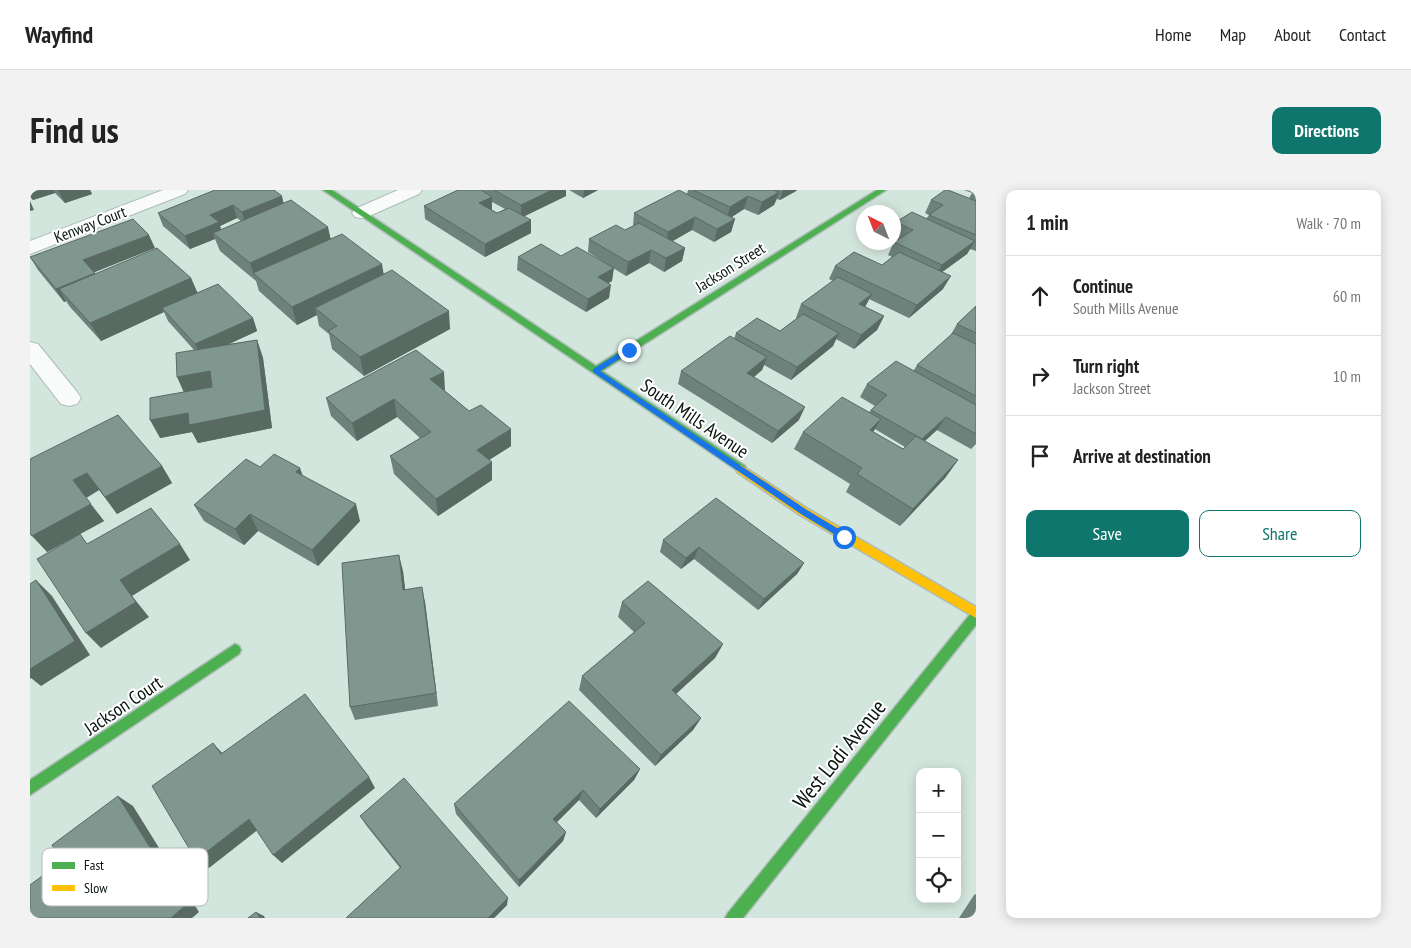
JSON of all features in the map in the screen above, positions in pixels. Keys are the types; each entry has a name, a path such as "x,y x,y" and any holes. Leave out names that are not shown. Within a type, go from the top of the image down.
{"street":[{"name":"Kenway Court","path":"30,248 179,190"},
{"name":"South Mills Avenue","path":"327,190 804,512 902,572 976,614"},
{"path":"361,213 413,190"},
{"name":"Jackson Street","path":"595,371 882,190"},
{"path":"30,349 69,398"},
{"name":"West Lodi Avenue","path":"733,918 976,614"},
{"name":"Jackson Court","path":"30,788 235,650"}],"building":[{"path":"215,190 274,190 282,196 242,212 233,205 210,215 219,222 185,236 158,213"},
{"path":"458,190 481,190 492,197 479,203 497,213 509,208 531,220 485,244 424,206"},
{"path":"494,190 552,190 521,205"},
{"path":"679,190 735,219 717,229 695,217 668,232 634,213"},
{"path":"693,190 773,190 779,192 762,202 748,196 730,207"},
{"path":"945,190 976,201 976,235 929,215 943,205 931,200"},
{"path":"291,200 328,227 250,263 213,233"},
{"path":"912,212 975,241 942,265 901,245 901,238 913,230 901,224 901,219"},
{"path":"133,219 149,235 83,260 95,273 56,289 30,257"},
{"path":"639,223 685,248 666,258 651,250 628,262 589,239 616,225 625,230"},
{"path":"342,234 382,264 292,307 253,273"},
{"path":"541,244 561,256 577,247 614,268 598,277 611,285 588,299 518,257"},
{"path":"157,248 191,278 90,323 59,289"},
{"path":"854,252 882,265 899,252 951,276 917,305 835,266"},
{"path":"392,270 449,311 360,357 328,331 337,326 315,308"},
{"path":"838,277 872,294 859,304 884,316 861,335 801,304"},
{"path":"218,284 253,318 195,344 162,308"},
{"path":"976,306 976,333 957,324"},
{"path":"803,314 839,333 797,367 736,333 757,318 780,331"},
{"path":"953,333 976,344 976,396 917,365"},
{"path":"730,336 767,357 747,373 805,407 778,431 681,371"},
{"path":"257,340 265,410 189,425 188,413 150,420 150,398 212,387 210,371 177,377 176,353"},
{"path":"416,350 444,372 430,379 469,411 481,405 511,429 477,450 492,462 436,499 390,456 431,432 394,399 352,423 326,398"},
{"path":"896,361 976,405 976,434 946,417 922,439 871,410 887,395 867,384"},
{"path":"842,397 881,419 870,430 903,449 916,436 958,460 913,509 857,474 862,468 803,432"},
{"path":"118,415 162,466 105,497 87,473 73,480 91,504 32,536 30,534 30,459"},
{"path":"274,454 300,468 296,472 356,504 312,550 250,514 235,529 194,505 246,459 260,467"},
{"path":"716,498 804,563 764,599 699,547 686,558 663,540"},
{"path":"151,508 180,544 120,580 136,602 86,633 37,559 80,534 87,544"},
{"path":"399,555 403,590 422,587 436,693 350,707 342,563"},
{"path":"36,580 75,641 30,669 30,584"},
{"path":"648,581 723,644 672,690 701,718 661,755 582,676 645,623 622,602"},
{"path":"305,694 369,777 273,855 249,819 208,851 208,848 189,848 152,786 213,743 221,754"},
{"path":"569,701 640,769 600,809 583,790 553,819 566,832 519,880 454,804"},
{"path":"404,778 508,898 488,918 346,918 401,867 360,816"},
{"path":"118,796 150,848 54,848 52,845"},
{"path":"42,876 42,906 185,906 171,918 30,918 30,885"},
{"path":"256,912 260,918 248,918"}],"traffic: fast":[{"path":"327,190 741,469"},
{"path":"595,371 882,190"},
{"path":"733,918 976,616"},
{"path":"30,788 235,650"}],"traffic: slow":[{"path":"741,469 804,512 976,613"}],"route":[{"path":"629,350 595,371 844,537"}]}
